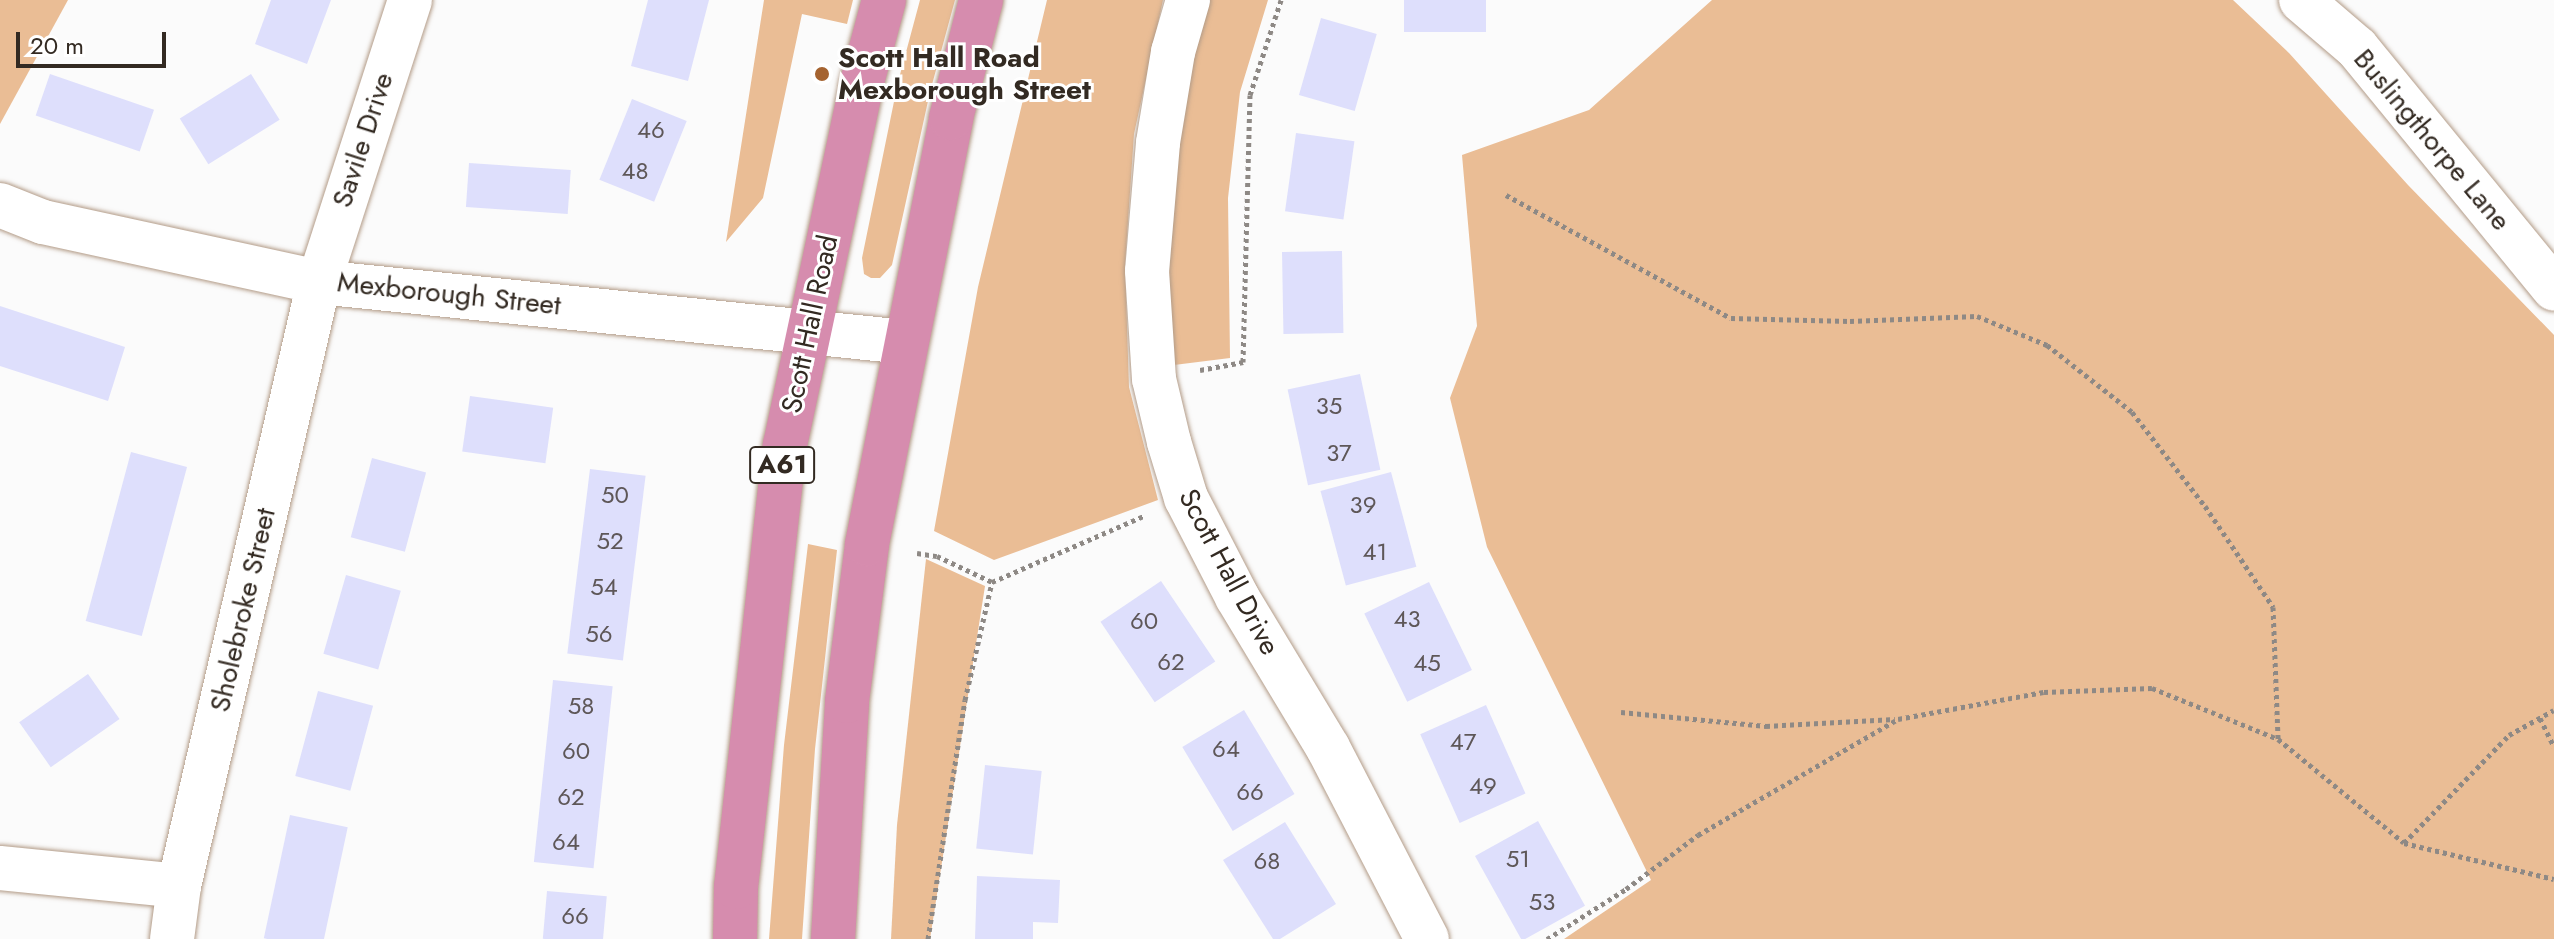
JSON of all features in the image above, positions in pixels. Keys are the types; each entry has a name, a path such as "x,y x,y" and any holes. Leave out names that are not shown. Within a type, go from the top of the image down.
{"highway":[{"name":"Scott Hall Road","path":"735,939 736,887 780,477 808,329 861,86 884,0"},
{"path":"833,939 847,701 867,544 951,118 981,0"}],"street":[{"name":"Savile Drive","path":"319,282 410,0"},
{"name":"Scott Hall Drive","path":"1188,0 1173,52 1158,143 1147,271 1154,379 1186,498 1237,597 1328,748 1413,934"},
{"name":"Buslingthorpe Lane","path":"2301,0 2357,48 2554,289"},
{"name":"Mexborough Street","path":"0,205 43,222 319,282 808,329 906,342"},
{"name":"Sholebroke Street","path":"172,939 179,886 319,282"},
{"path":"0,868 179,886"}],"path":[{"path":"1154,379 1243,362 1250,95 1281,0"},
{"path":"1506,195 1731,318 1850,321 1977,316 2047,345 2132,412 2205,506 2273,607 2278,739"},
{"path":"917,553 937,556 992,582 1186,498"},
{"path":"928,939 965,700 992,582"},
{"path":"1621,712 1766,726 1898,719 2044,692 2152,688 2278,739 2404,843 2554,879"},
{"path":"2404,843 2509,735 2554,710"},
{"path":"2540,718 2554,747"},
{"path":"1547,939 1626,889 1698,835 1898,719"}],"shaded area":[{"path":"0,0 68,0 0,124"},
{"path":"764,0 853,0 847,24 802,14 763,198 726,242"},
{"path":"920,0 955,0 930,92 892,265 880,278 871,278 864,274 862,258 898,82"},
{"path":"1047,0 1163,0 1134,134 1125,265 1129,387 1158,500 994,560 934,531 978,287"},
{"path":"1208,0 1268,0 1240,92 1228,198 1230,358 1174,365 1169,275 1180,135"},
{"path":"1712,0 2233,0 2289,53 2408,185 2554,335 2554,939 1564,939 1651,880 1487,547 1450,398 1477,326 1462,155 1589,110"},
{"path":"808,544 837,550 815,749 802,939 769,939 784,745"},
{"path":"926,559 985,586 930,939 891,939 897,825"}],"building":[{"path":"271,0 331,0 307,64 255,44"},
{"path":"648,0 709,0 688,81 631,66"},
{"path":"1404,0 1486,0 1486,32 1404,32"},
{"path":"1321,18 1377,34 1355,111 1299,95"},
{"path":"50,74 154,110 140,151 36,116"},
{"path":"251,74 280,120 208,164 180,119"},
{"path":"632,99 687,121 654,202 599,180"},
{"path":"1296,133 1354,141 1343,219 1285,211"},
{"path":"469,163 571,170 568,214 466,207"},
{"path":"1342,251 1343,333 1283,334 1282,252"},
{"path":"0,306 125,347 108,401 0,366"},
{"path":"1360,374 1380,470 1308,485 1288,389"},
{"path":"470,396 553,408 545,463 462,451"},
{"path":"131,452 187,467 142,636 86,621"},
{"path":"372,458 426,472 405,552 351,537"},
{"path":"590,469 646,476 623,660 567,654"},
{"path":"1391,472 1416,567 1346,586 1320,491"},
{"path":"346,575 401,591 378,670 323,654"},
{"path":"1161,581 1215,661 1155,702 1100,622"},
{"path":"1429,582 1472,670 1407,702 1364,614"},
{"path":"88,674 120,719 51,767 19,722"},
{"path":"553,680 613,686 594,868 534,862"},
{"path":"318,691 373,706 350,791 295,776"},
{"path":"1486,705 1525,794 1460,823 1420,734"},
{"path":"1244,710 1294,794 1233,831 1182,747"},
{"path":"985,765 1042,771 1033,854 976,849"},
{"path":"290,815 348,827 324,939 264,938"},
{"path":"1538,821 1585,906 1521,939 1475,856"},
{"path":"1285,822 1336,904 1280,939 1273,939 1223,860"},
{"path":"977,876 1060,880 1058,923 1033,922 1033,939 975,939"},
{"path":"547,891 607,896 603,939 543,939"}],"place":[{"name":"Scott Hall Road Mexborough Street","path":"822,74"}]}
